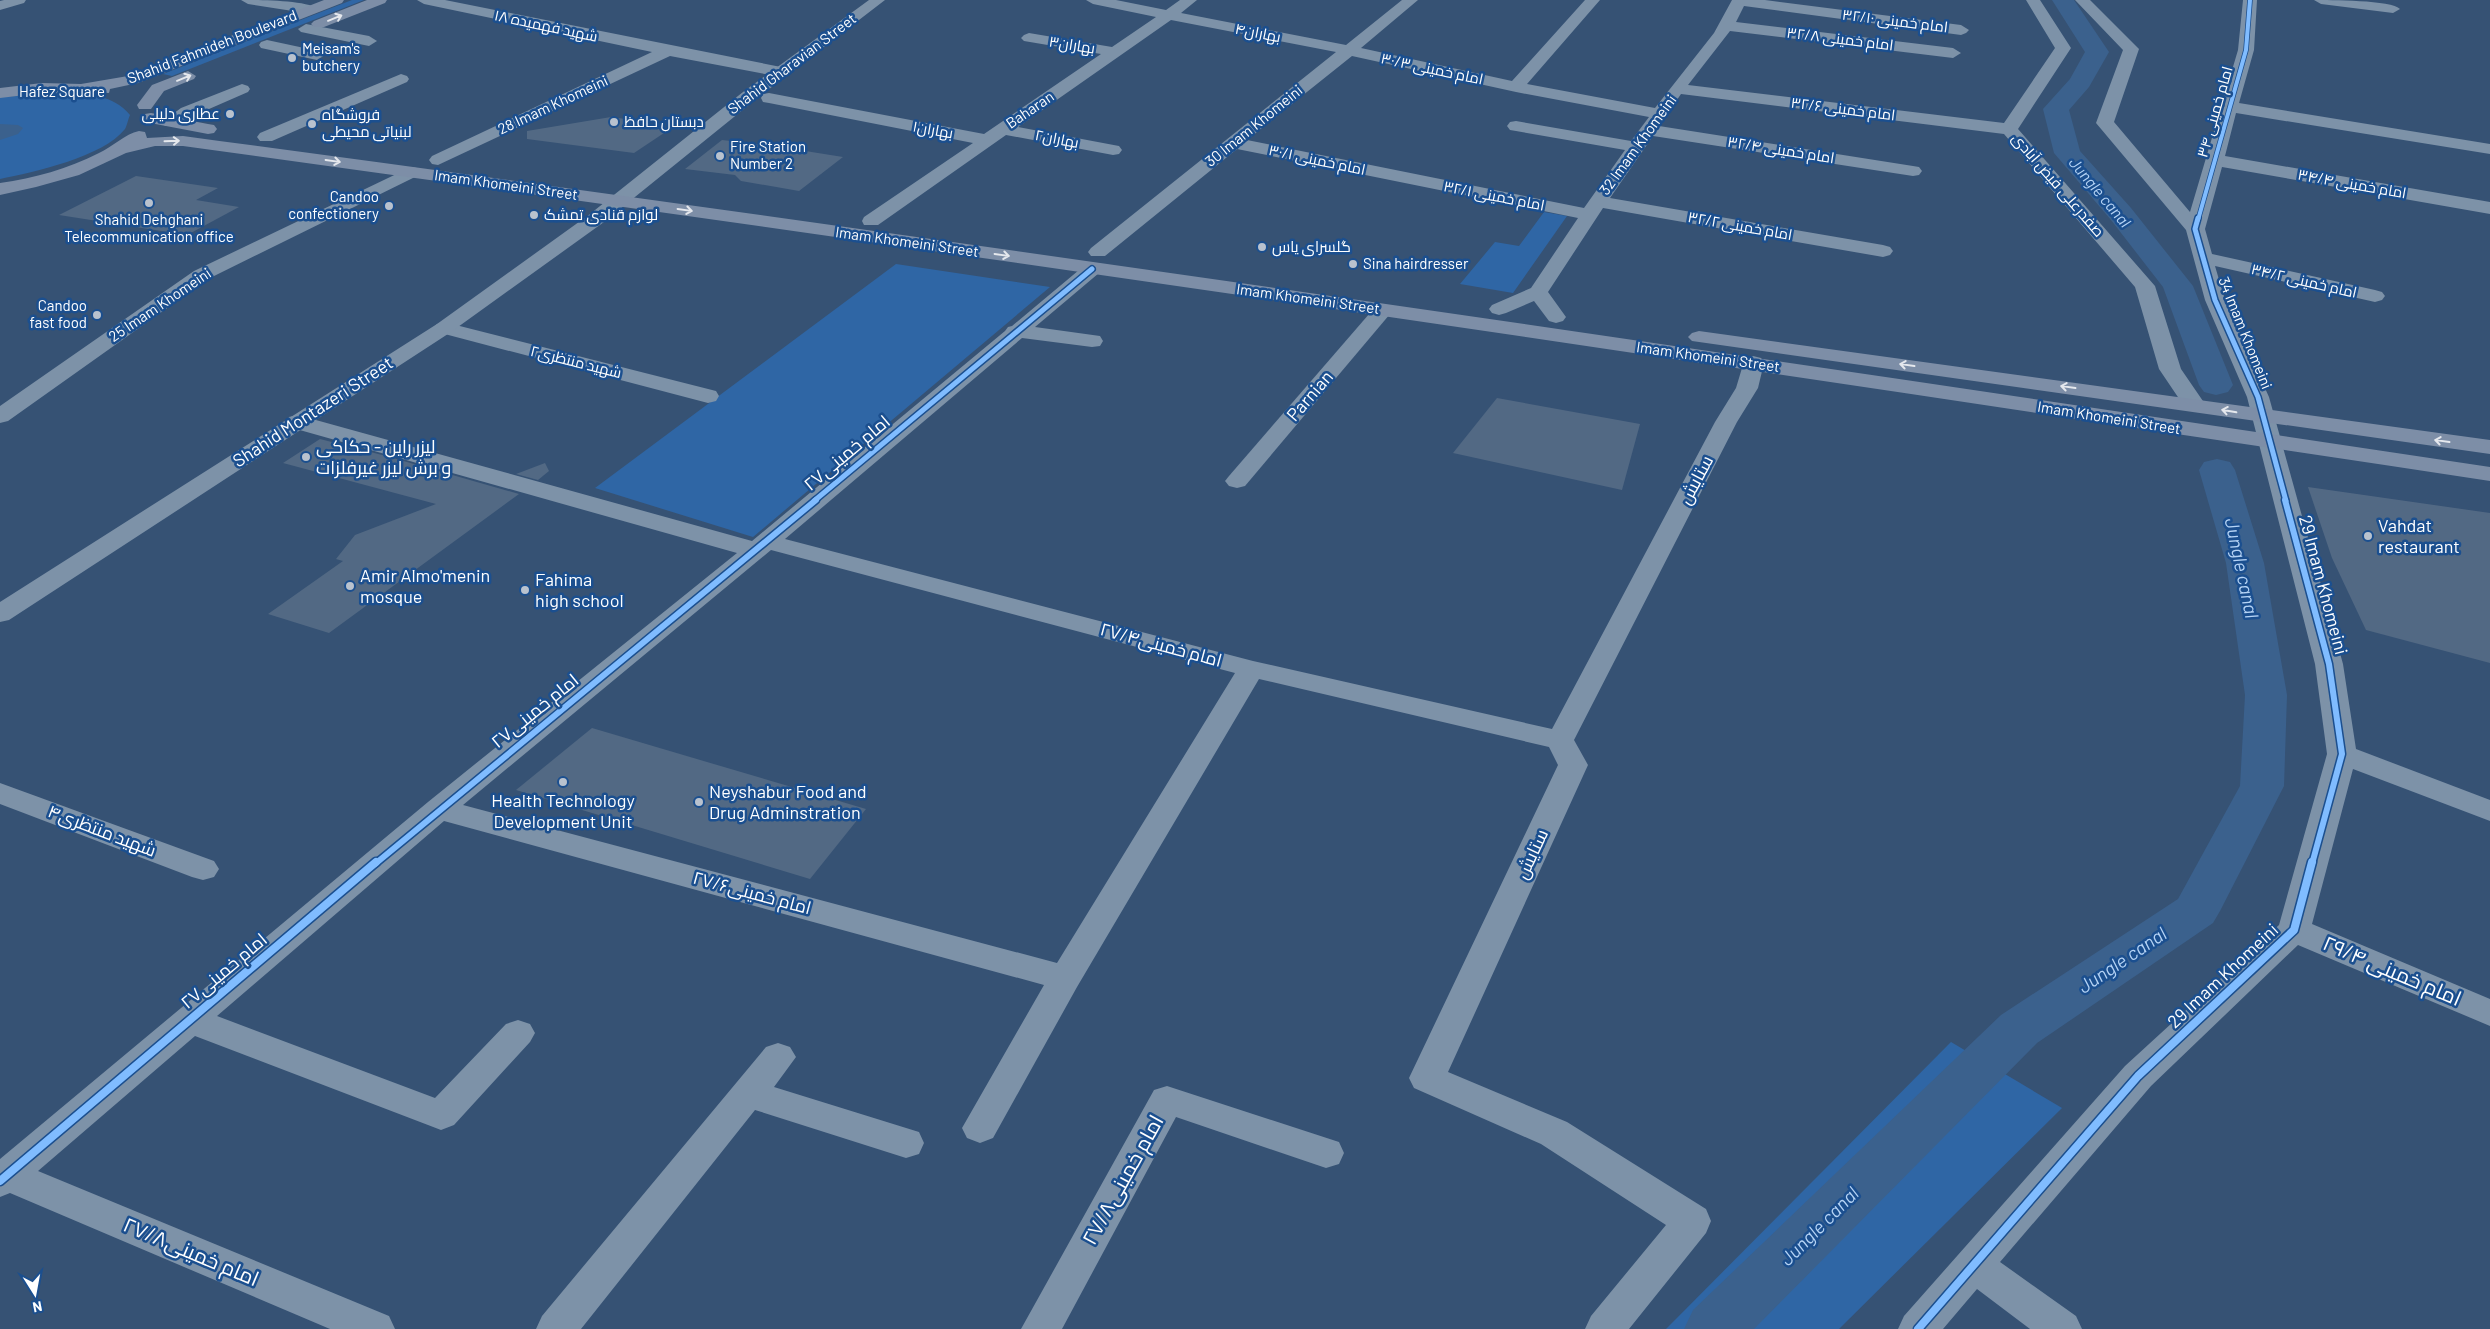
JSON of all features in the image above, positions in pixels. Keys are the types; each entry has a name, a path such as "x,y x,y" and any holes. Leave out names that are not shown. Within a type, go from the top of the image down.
{"main road":[{"name":"Shahid Fahmideh Boulevard","path":"86,88 132,80 337,0"},
{"name":"Shahid Fahmideh Boulevard","path":"249,52 380,0"},
{"name":"Shahid Fahmideh Boulevard","path":"156,115 158,88 204,70"},
{"name":"Hafez Square","path":"0,93 42,88 86,88 123,94 156,115"},
{"name":"Imam Khomeini Street","path":"156,115 266,136 438,160 629,193 1095,260 1499,309 2194,404 2266,430 2490,474"},
{"path":"0,189 55,177 94,163 124,148 143,132 156,115"},
{"name":"Imam Khomeini Street","path":"124,148 155,141 183,141 411,172 629,193 871,221 1383,310 1753,364 2266,430 2490,447"}],"street":[{"path":"0,6 19,0"},
{"path":"248,0 312,10"},
{"name":"شهید فهمیده ۱۸","path":"424,0 668,51 781,72"},
{"name":"Shahid Gharavian Street","path":"629,193 781,72 878,0"},
{"name":"بهاران۴","path":"1093,0 1348,50"},
{"name":"Baharan","path":"871,221 1190,0"},
{"name":"30 Imam Khomeini","path":"1095,260 1234,143 1410,0"},
{"path":"1516,87 1593,0"},
{"name":"32 Imam Khomeini","path":"1538,292 1592,208 1677,89 1727,26 1739,0"},
{"name":"امام خمینی ۳۲/۱۰","path":"1739,0 1961,30"},
{"name":"صفدرعلی فیض آبادی","path":"2033,0 2063,48 2009,128 2146,286 2170,369 2194,404"},
{"path":"2082,0 2130,49 2105,123 2195,229"},
{"name":"امام خمینی ۳۴","path":"2195,229 2246,50 2250,0"},
{"path":"2321,0 2393,9"},
{"name":"امام خمینی ۳۲/۸","path":"1727,26 1953,52"},
{"path":"306,29 369,41"},
{"name":"بهاران۳","path":"1029,38 1115,52"},
{"path":"267,45 317,56"},
{"name":"امام خمینی ۳۰/۳","path":"1348,50 1516,87 1660,114"},
{"name":"28 Imam Khomeini","path":"438,160 668,51"},
{"path":"266,136 401,79"},
{"path":"156,115 187,112 242,89"},
{"name":"امام خمینی ۳۲/۶","path":"1677,89 2009,128"},
{"name":"بهاران۱","path":"769,98 986,140"},
{"path":"2230,107 2490,149"},
{"path":"1516,126 1636,147"},
{"name":"بهاران۲","path":"1002,129 1113,150"},
{"name":"امام خمینی ۳۲/۴","path":"1649,130 1913,171"},
{"name":"امام خمینی ۳۰/۱","path":"1234,143 1401,177"},
{"name":"امام خمینی ۳۴/۴","path":"2215,160 2490,208"},
{"name":"25 Imam Khomeini","path":"0,416 201,275 411,172"},
{"name":"امام خمینی ۳۲/۱","path":"1401,177 1592,208"},
{"name":"Shahid Montazeri Street","path":"0,614 444,328 629,193"},
{"name":"امام خمینی ۳۲/۲","path":"1592,208 1883,251"},
{"name":"34 Imam Khomeini","path":"2195,229 2215,300 2258,396 2266,430"},
{"name":"امام خمینی ۳۴/۲","path":"2204,258 2375,296"},
{"name":"امام خمینی۲۷","path":"3,1178 439,809 761,545 1015,331 1095,260"},
{"path":"1499,309 1538,292 1556,317"},
{"name":"Parnian","path":"1237,481 1383,310"},
{"name":"شهید منتظری۲","path":"444,328 708,396"},
{"path":"1015,331 1092,341"},
{"name":"ستایش","path":"1605,1329 1692,1221 1554,1133 1427,1078 1573,765 1560,740 1726,422 1747,388 1753,364"},
{"name":"امام خمینی۲۷/۴","path":"297,422 761,545 1251,669 1560,740"},
{"name":"29 Imam Khomeini","path":"1918,1329 2138,1076 2294,930 2342,754 2329,664 2266,430"},
{"path":"980,1128 1065,978 1251,669"},
{"path":"2342,754 2490,811"},
{"name":"شهید منتظری۴","path":"0,793 203,870"},
{"name":"امام خمینی۲۷/۶","path":"439,809 1065,978"},
{"name":"امام خمینی ۲۹/۴","path":"2294,930 2490,1012"},
{"path":"190,1020 441,1116 518,1033"},
{"path":"556,1329 778,1058"},
{"path":"749,1094 906,1143"},
{"name":"امام خمینی۲۷/۸","path":"1041,1329 1167,1100 1326,1152"},
{"name":"امام خمینی۲۷/۸","path":"3,1178 375,1329"},
{"path":"1974,1265 2062,1329"}],"shaded area":[{"path":"352,0 364,0 172,76 163,74"},
{"path":"64,93 100,97 116,103 130,115 125,129 115,139 85,155 67,162 0,179 0,97"},
{"path":"0,124 18,125 23,128 18,134 0,140"},
{"path":"1544,212 1567,216 1513,293 1460,284 1495,242 1519,246"},
{"path":"896,264 1050,287 753,537 595,488"},
{"path":"1951,1042 2062,1108 1839,1329 1666,1329"}],"building":[{"path":"611,117 632,120 635,124 670,129 634,153 527,139 527,131"},
{"path":"722,140 843,157 799,191 741,181 735,175 685,169"},
{"name":"Shahid Dehghani Telecommunication office","path":"136,176 218,188 196,200 239,207 187,235 59,215"},
{"path":"1497,398 1640,424 1622,490 1453,453"},
{"path":"320,439 519,494 329,633 268,614 343,561 336,559 355,535 436,504 283,463"},
{"path":"545,463 549,471 538,480 516,474"},
{"path":"2308,487 2490,513 2490,663 2366,630 2332,558"},
{"name":"Neyshabur Food and Drug Adminstration","path":"592,728 866,809 810,879 516,790"}],"waterway":[{"name":"Jungle canal","path":"2063,0 2097,52 2080,82 2056,109 2067,153 2121,214 2178,286 2216,385"},
{"name":"Jungle canal","path":"1714,1329 2019,1029 2196,911 2262,786 2266,695 2245,563 2217,470"}],"cycle path":[{"path":"1918,1329 2138,1076 2294,930 2342,754 2329,664 2258,397 2215,300 2195,229 2246,50 2250,0"},
{"path":"0,1181 439,809 756,550 1092,269"}],"place":[{"name":"Meisam's butchery","path":"292,58"},
{"name":"عطاری دلیلی","path":"230,114"},
{"name":"دبستان حافظ","path":"614,122"},
{"name":"فروشگاه لبنیاتی محیطی","path":"312,124"},
{"name":"Fire Station Number 2","path":"720,156"},
{"name":"Shahid Dehghani Telecommunication office","path":"149,203"},
{"name":"Candoo confectionery","path":"389,206"},
{"name":"لوازم قنادی تمشک","path":"534,215"},
{"name":"گلسرای یاس","path":"1262,247"},
{"name":"Sina hairdresser","path":"1353,264"},
{"name":"Candoo fast food","path":"97,315"},
{"name":"لیزر راین - حکاکی و برش لیزر غیرفلزات","path":"306,457"},
{"name":"Vahdat restaurant","path":"2368,536"},
{"name":"Amir Almo'menin mosque","path":"350,586"},
{"name":"Fahima high school","path":"525,590"},
{"name":"Health Technology Development Unit","path":"563,782"},
{"name":"Neyshabur Food and Drug Adminstration","path":"699,802"}]}
